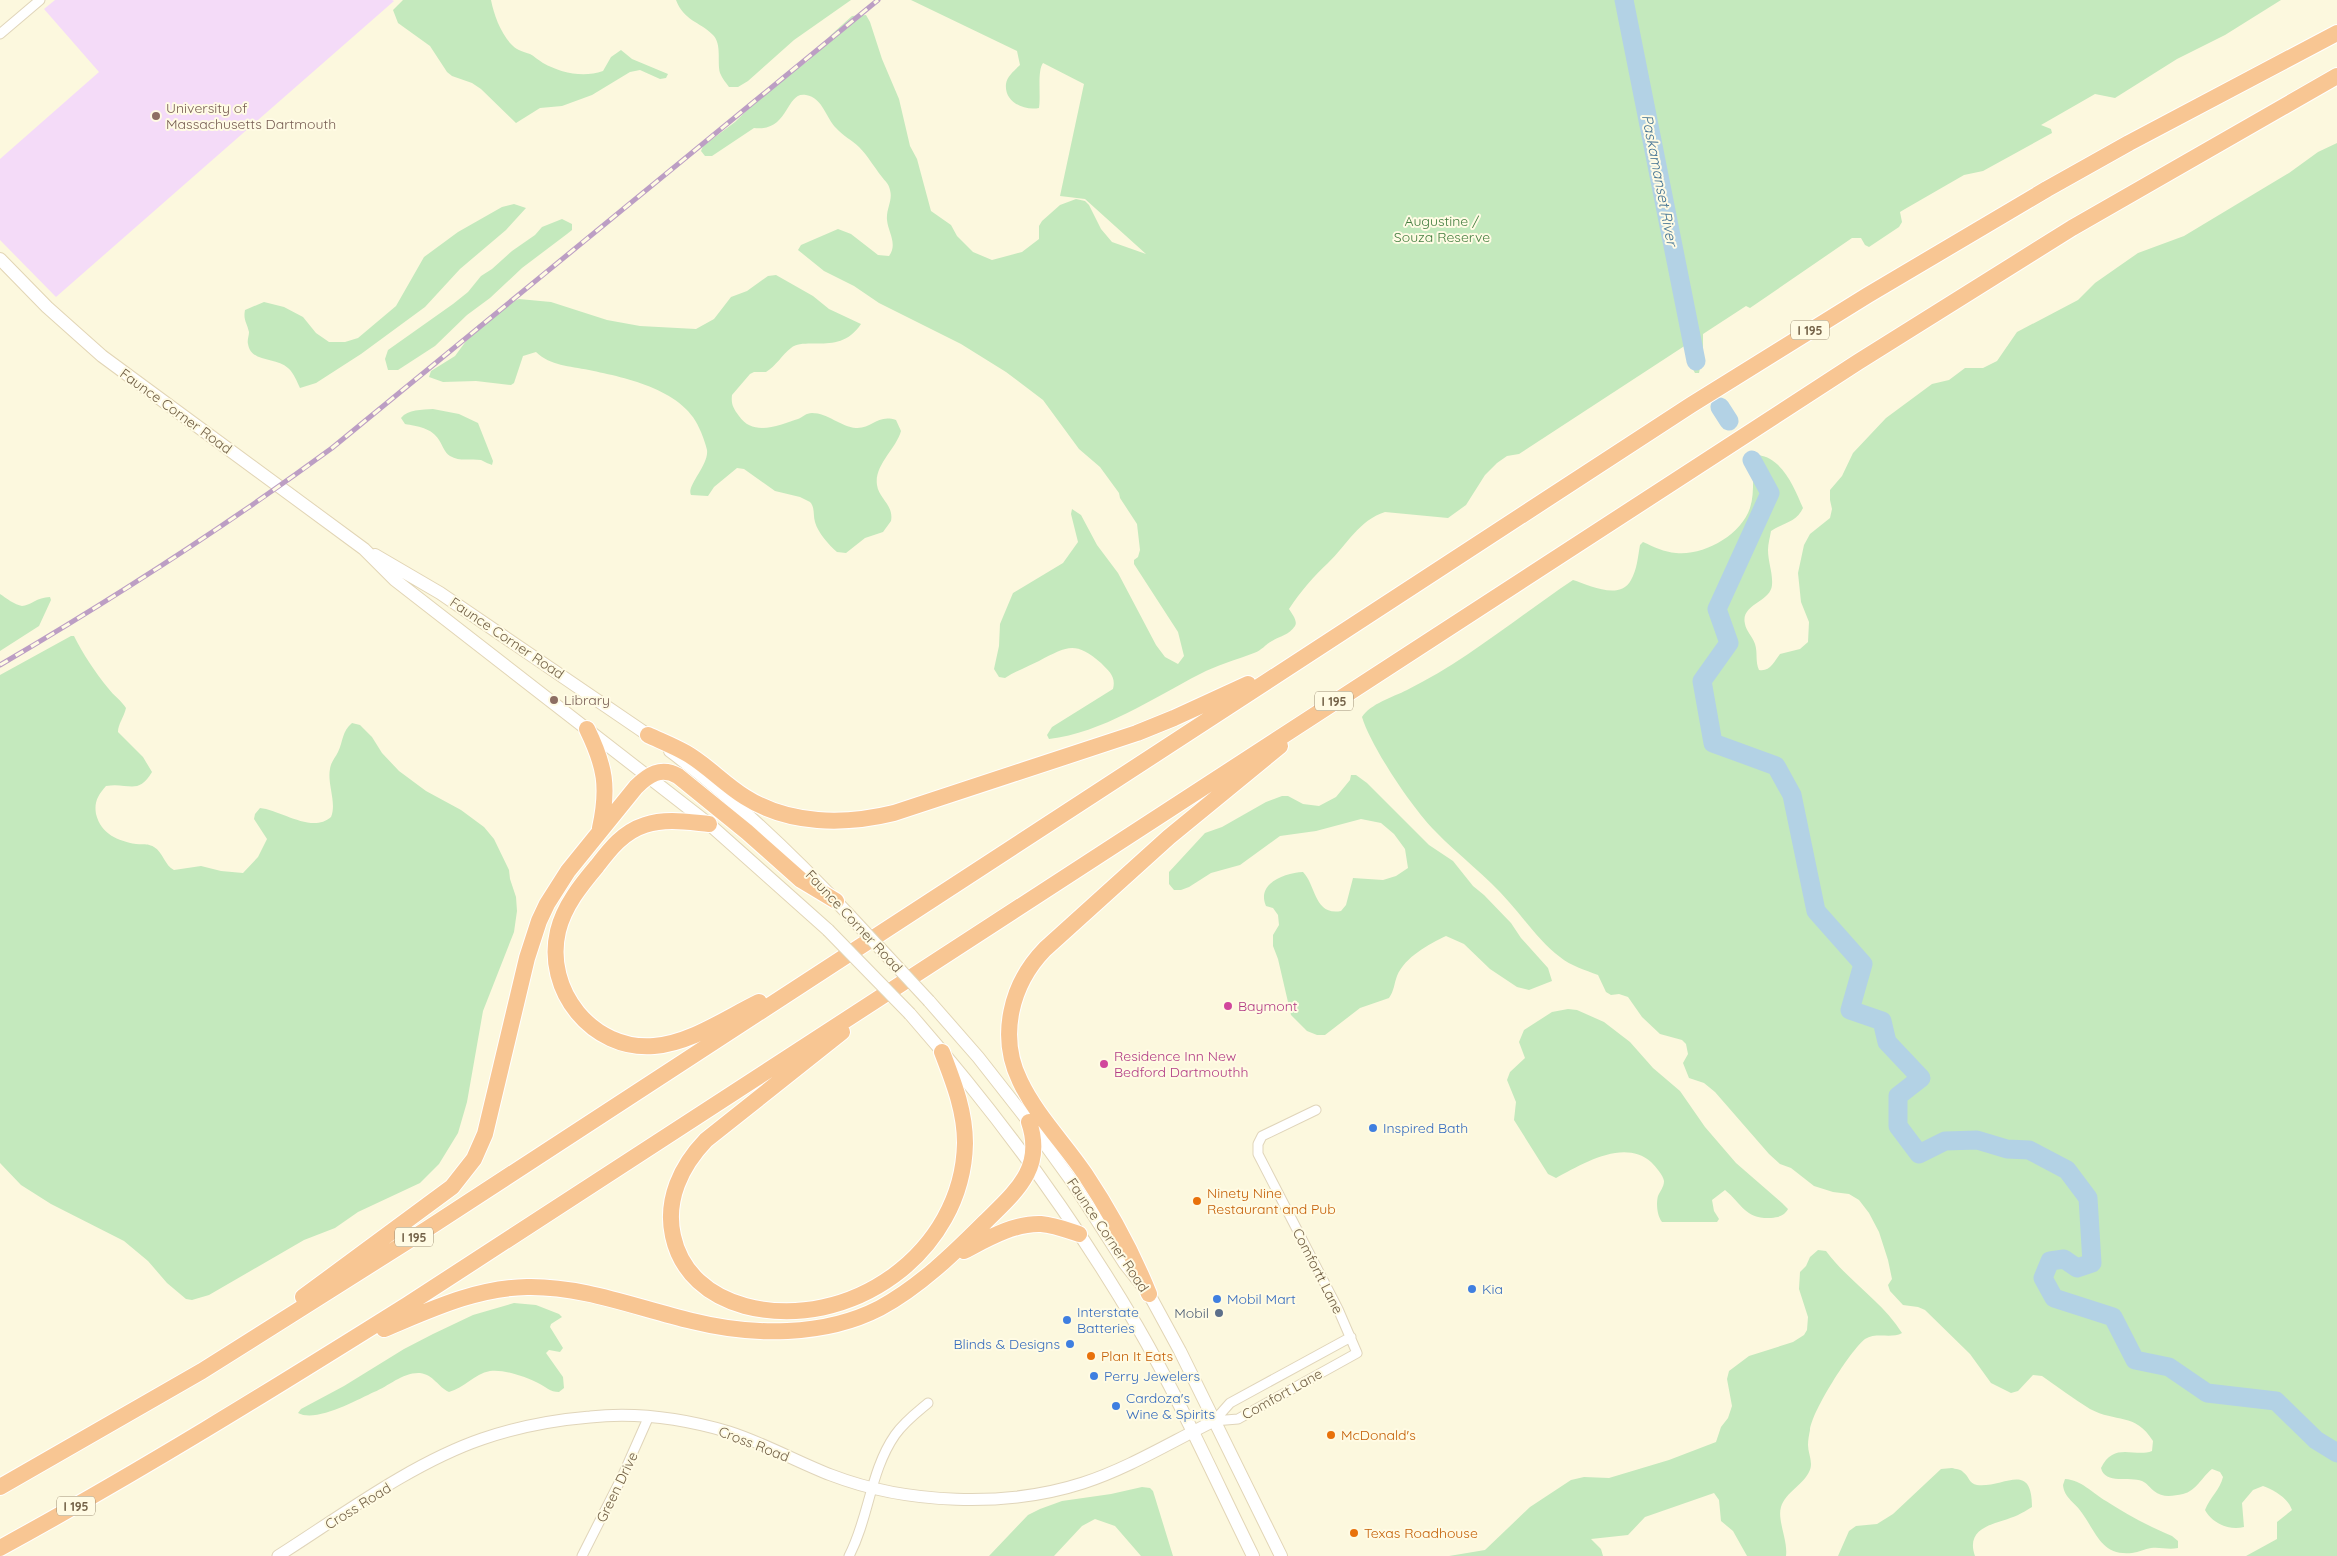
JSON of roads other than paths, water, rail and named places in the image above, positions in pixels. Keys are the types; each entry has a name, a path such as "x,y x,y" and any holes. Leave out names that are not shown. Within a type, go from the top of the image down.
{"highway":[{"name":"I 195","path":"0,1487 143,1406 247,1343 451,1214 1691,405 1868,295 2101,158 2337,33"},
{"name":"I 195","path":"0,1548 202,1432 342,1346 875,1002 1317,712 1895,338 2106,208 2337,76"},
{"path":"648,735 687,753 735,790 757,803 780,812 802,817 827,821 854,820 894,813 1137,733 1183,714 1302,658"},
{"path":"1149,1294 1135,1258 1108,1210 1020,1080 1010,1039 1013,1004 1022,979 1045,948 1163,842 1208,803 1260,764 1317,712"},
{"path":"586,729 601,759 605,778 606,799 599,831"},
{"path":"247,1343 322,1282 441,1196 468,1169 480,1148 485,1134 527,958 539,921 547,904 568,871 636,787 649,776 666,771 678,776 747,832 801,880 836,901"},
{"path":"709,824 668,821 635,829 612,847 577,892 568,905 559,928 555,954 558,978 574,1009 598,1032 618,1041 642,1046 664,1045 702,1031 819,973"},
{"path":"875,1002 828,1046 715,1132 698,1149 684,1168 674,1192 670,1217 671,1228 683,1262 704,1287 726,1300 751,1307 777,1311 810,1311 835,1306 868,1293 891,1278 914,1259 933,1236 949,1210 963,1168 965,1142 962,1114 957,1092 942,1052"},
{"path":"342,1346 463,1297 493,1290 524,1287 571,1290 693,1321 726,1327 760,1330 818,1327 853,1319 881,1308 905,1292 944,1261 990,1217 1024,1179 1032,1166 1034,1142 1029,1122"},
{"path":"944,1261 998,1234 1030,1225 1051,1225 1079,1234"}],"main road":[{"name":"Faunce Corner Road","path":"0,259 47,307 102,356 364,549 395,580 709,824 764,870 828,930 910,1014 1032,1166 1079,1234 1136,1326 1192,1432 1253,1556"},
{"name":"Faunce Corner Road","path":"364,549 403,569 648,735 740,807 770,833 929,1001 1029,1122 1126,1264 1149,1294 1281,1556"},
{"path":"479,645 489,626"}],"street":[{"path":"0,34 40,0"},
{"name":"Comfortt Lane","path":"1316,1110 1266,1133 1259,1140 1257,1149 1260,1159 1351,1337 1357,1353"},
{"name":"Comfort Lane","path":"1214,1420 1230,1403 1351,1337"},
{"name":"Comfort Lane","path":"1214,1420 1238,1419 1357,1353"},
{"path":"849,1556 864,1521 872,1488 883,1457 894,1436 909,1419 928,1403"},
{"name":"Cross Road","path":"278,1556 433,1460 481,1439 531,1425 592,1416 649,1416 730,1432 832,1476 872,1488 952,1499 990,1499 1027,1495 1063,1488 1097,1478 1136,1461 1214,1420"},
{"name":"Green Drive","path":"582,1556 622,1477 649,1416"}],"waterway":[{"name":"Paskamanset River","path":"1624,0 1696,361"},
{"name":"Paskamanset River","path":"1720,407 1729,421"},
{"name":"Paskamanset River","path":"1752,460 1770,493 1717,609 1729,643 1702,681 1713,743 1776,766 1792,795 1816,911 1863,964 1850,1010 1882,1021 1887,1042 1921,1078 1898,1096 1898,1126 1919,1154 1945,1141 1977,1140 2007,1149 2029,1150 2067,1170 2088,1198 2092,1263 2077,1268 2064,1259 2050,1261 2043,1278 2054,1298 2113,1317 2135,1360 2169,1367 2207,1393 2276,1401 2316,1440 2337,1453"}],"railway":[{"path":"0,665 169,561 332,448 878,0"}],"place":[{"name":"University of Massachusetts Dartmouth","path":"156,116"},
{"name":"Library","path":"554,700"},
{"name":"Baymont","path":"1228,1006"},
{"name":"Residence Inn New Bedford Dartmouthh","path":"1104,1064"},
{"name":"Inspired Bath","path":"1373,1128"},
{"name":"Ninety Nine Restaurant and Pub","path":"1197,1201"},
{"name":"Kia","path":"1472,1289"},
{"name":"Mobil Mart","path":"1217,1299"},
{"name":"Mobil","path":"1219,1313"},
{"name":"Interstate Batteries","path":"1067,1320"},
{"name":"Blinds & Designs","path":"1070,1344"},
{"name":"Plan It Eats","path":"1091,1356"},
{"name":"Perry Jewelers","path":"1094,1376"},
{"name":"Cardoza's Wine & Spirits","path":"1116,1406"},
{"name":"McDonald's","path":"1331,1435"},
{"name":"Texas Roadhouse","path":"1354,1533"}],"park label":[{"name":"Augustine / Souza Reserve","path":"1442,230"}]}
